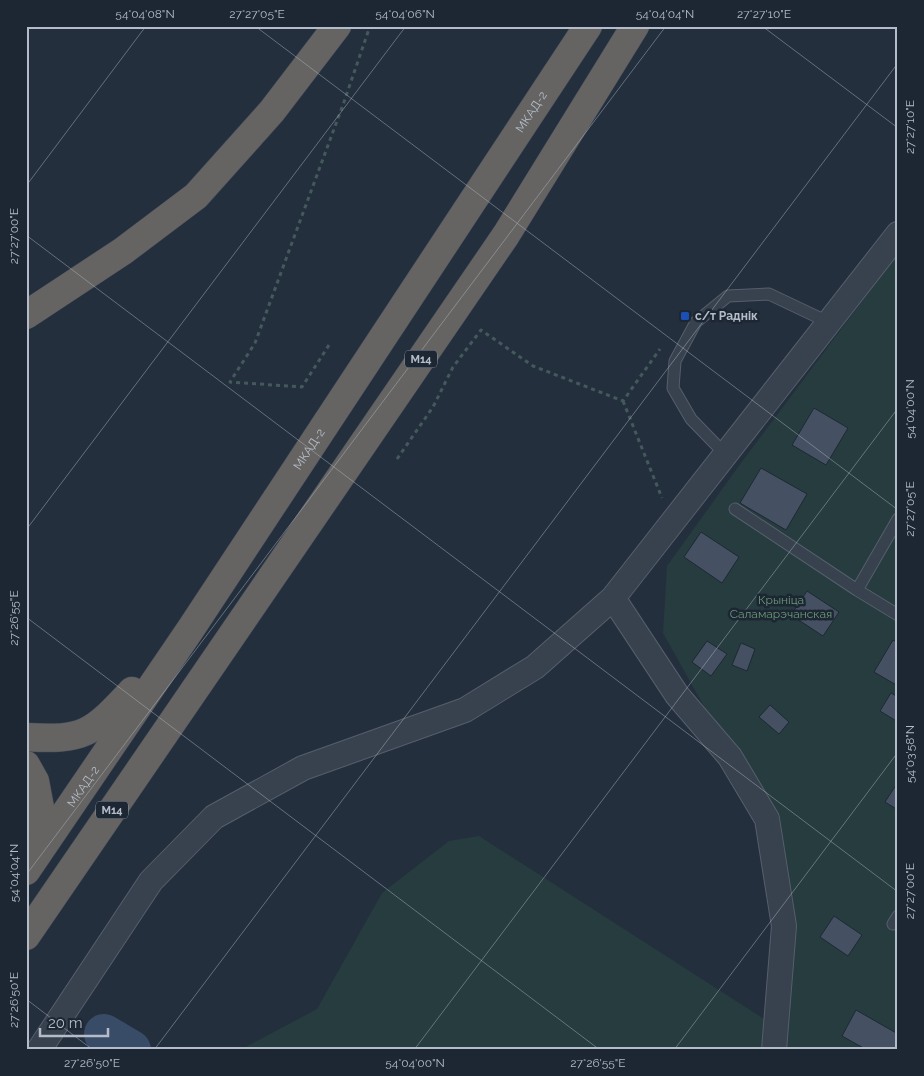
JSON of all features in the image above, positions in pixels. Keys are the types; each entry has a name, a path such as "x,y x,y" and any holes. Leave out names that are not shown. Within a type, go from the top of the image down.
{"highway":[{"path":"26,315 123,251 196,196 272,111 337,26"},
{"name":"МКАД-2","path":"26,871 190,630 588,26"},
{"name":"М14","path":"26,936 506,234 635,26"},
{"path":"26,737 55,739 72,737 91,730 110,716 190,630"},
{"path":"26,766 35,781 41,813 26,843"}],"street":[{"path":"39,1050 151,881 214,817 303,768 465,710 534,667 613,598 898,234"},
{"path":"613,598 677,695 730,757 767,819 784,926 774,1050"}],"lane":[{"path":"725,454 692,419 673,388 674,361 696,322 728,296 769,294 828,322"},
{"path":"735,509 898,615"},
{"path":"857,590 898,519"}],"path":[{"path":"329,345 302,387 230,382 255,343 370,26"},
{"path":"397,459 433,407 453,367 480,330 533,366 623,402 664,503 678,514"},
{"path":"623,402 662,347"}],"green space":[{"name":"Крыніца Саламарэчанская","path":"898,253 898,1050 240,1050 317,1009 382,893 449,841 479,836 775,1026 784,926 767,819 663,633 667,566 738,467"}],"building":[{"path":"814,408 848,428 826,465 792,445"},
{"path":"761,468 807,494 786,530 740,503"},
{"path":"701,532 739,557 722,583 684,557"},
{"path":"807,591 839,612 823,636 791,615"},
{"path":"893,640 898,643 898,686 874,672"},
{"path":"707,641 727,654 711,676 692,662"},
{"path":"741,643 755,649 747,671 732,665"},
{"path":"891,693 898,697 898,722 880,711"},
{"path":"770,705 789,722 779,734 759,717"},
{"path":"898,782 898,810 885,802"},
{"path":"834,916 862,935 848,956 820,937"},
{"path":"856,1010 898,1034 898,1050 867,1050 842,1036"}],"waterway":[{"path":"104,1034 131,1050"}],"place":[{"name":"с/т Раднік","path":"685,316"}]}
